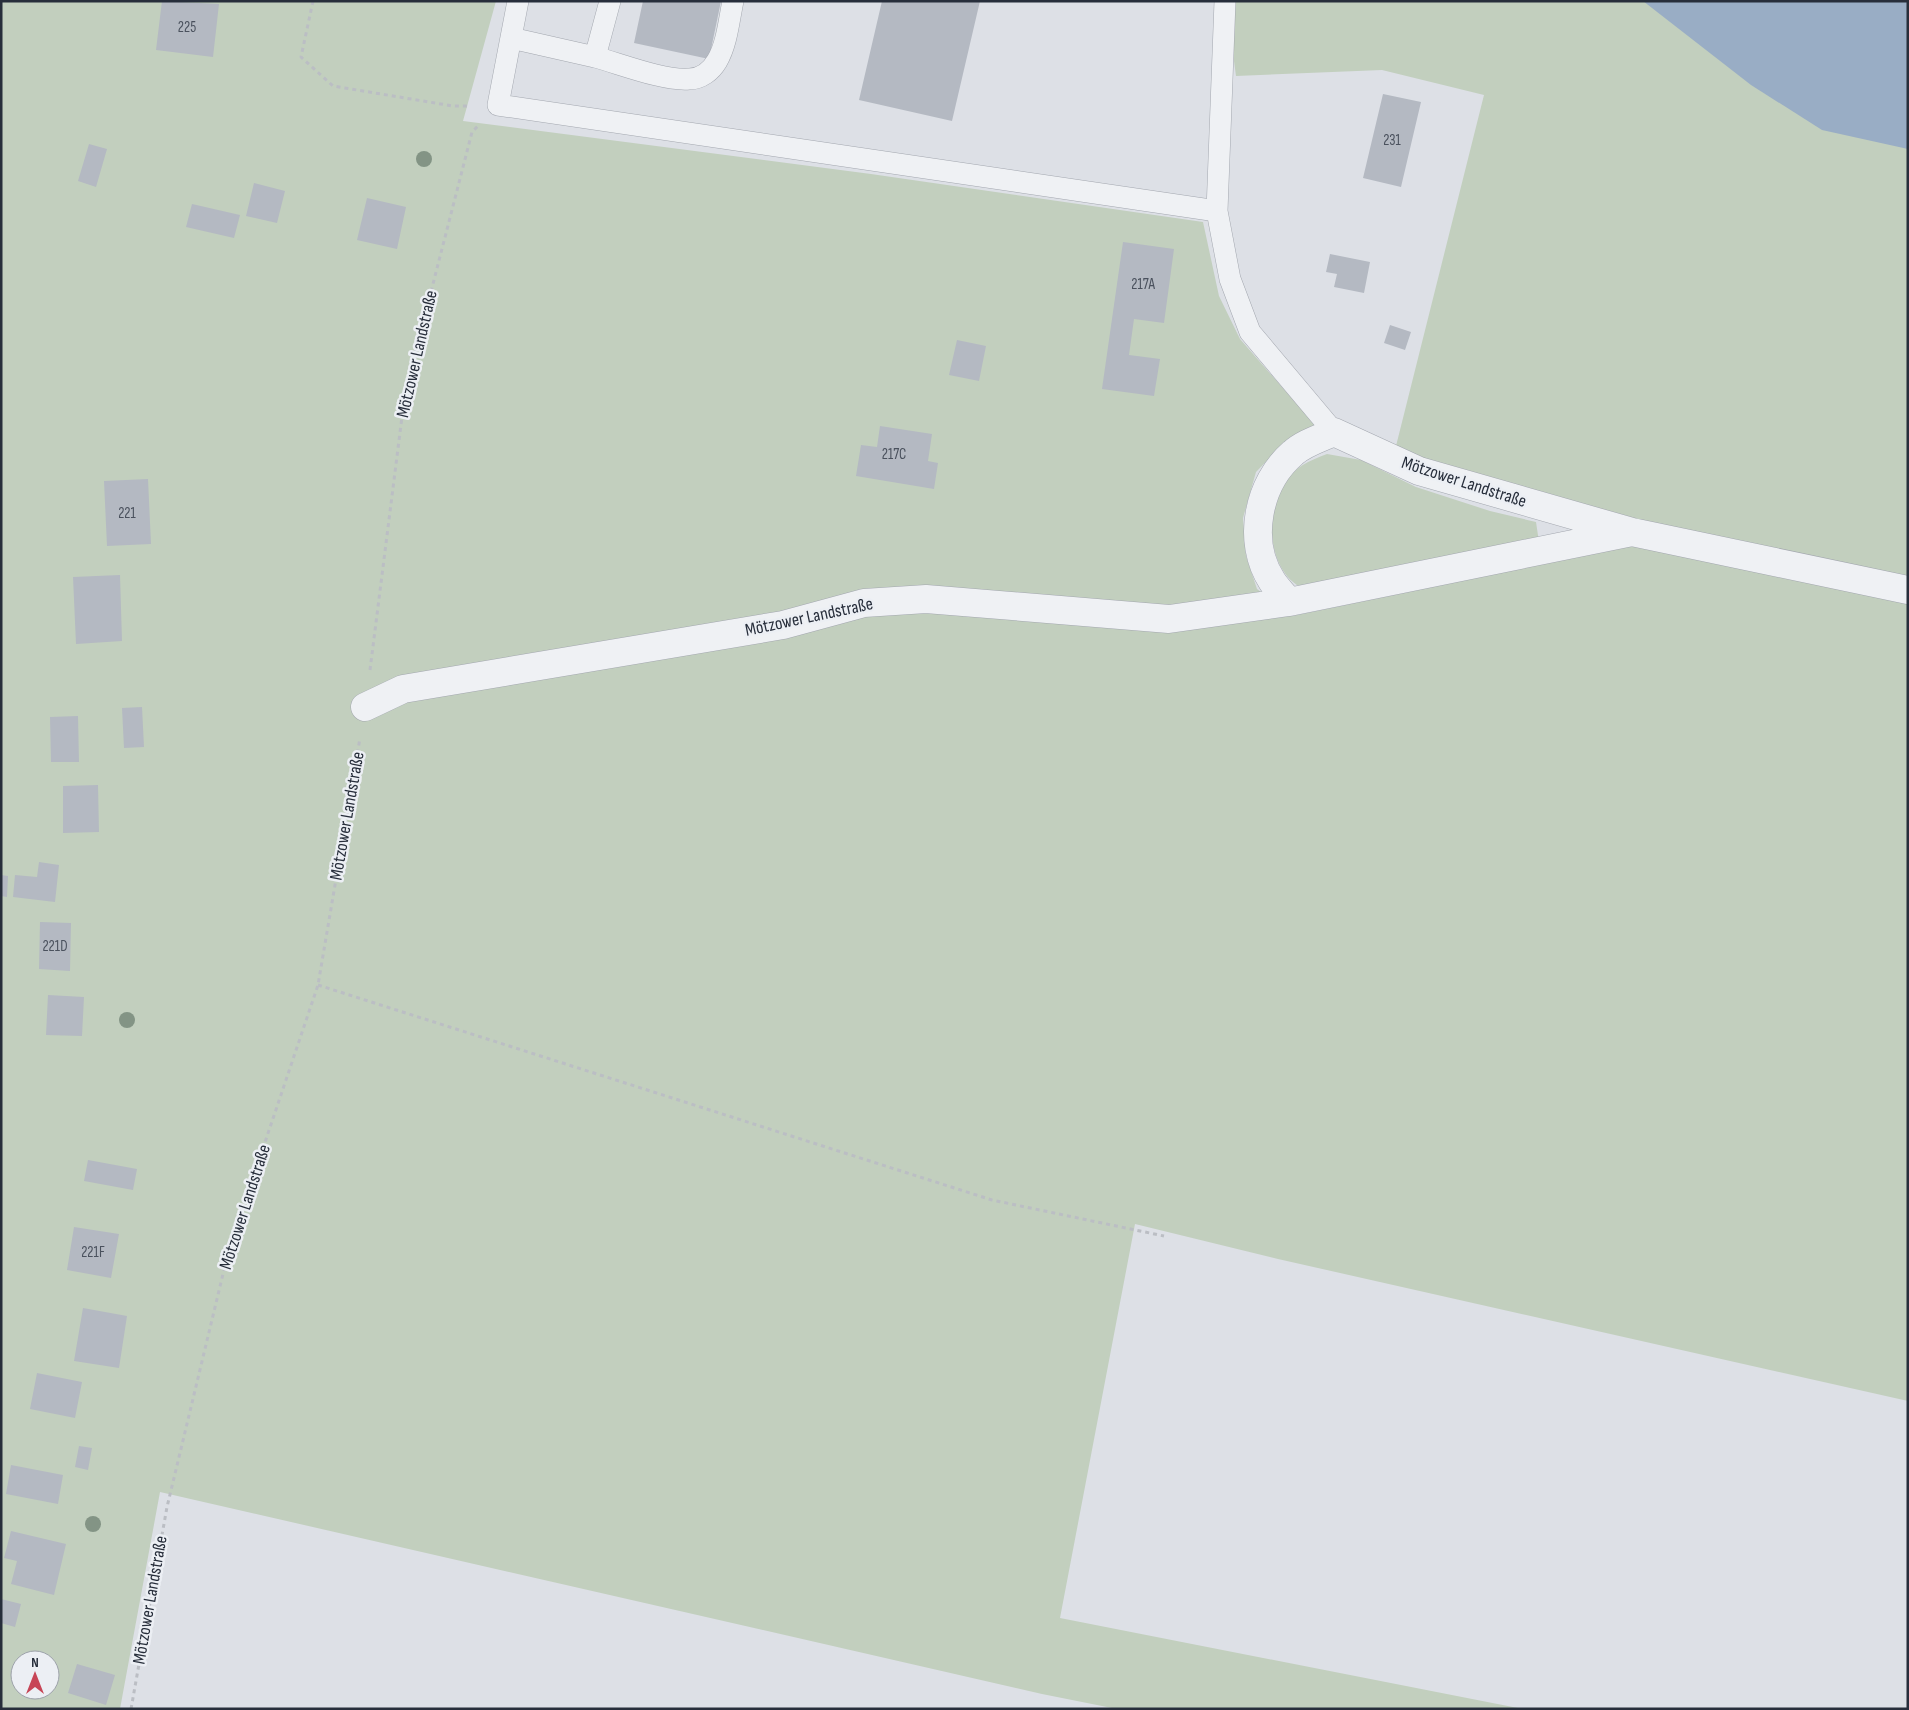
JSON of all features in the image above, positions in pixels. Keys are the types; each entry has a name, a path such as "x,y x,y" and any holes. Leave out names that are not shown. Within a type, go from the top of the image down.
{"street":[{"name":"Mötzower Landstraße","path":"1334,432 1419,471 1632,532 1908,590"},
{"path":"1289,602 1271,581 1261,553 1258,518 1271,476 1294,452 1334,432"},
{"name":"Mötzower Landstraße","path":"365,707 404,689 783,626 864,603 926,599 1169,619 1289,602 1632,532"}],"lane":[{"path":"518,1 498,104 1217,211"},
{"path":"595,57 610,1"},
{"path":"510,38 595,57 675,79 691,80 703,76 717,62 722,51 734,1"},
{"path":"1225,1 1217,211 1230,279 1250,332 1334,432"}],"path":[{"path":"313,1 301,57 333,86 453,106 498,104"},
{"name":"Mötzower Landstraße","path":"131,1709 167,1507 229,1249 318,985 365,707 404,393 472,132 498,104"},
{"path":"318,985 992,1200 1164,1236"}],"green space":[{"path":"1,1 496,1 463,121 871,174 1203,222 1219,296 1240,339 1316,426 1284,443 1256,472 1243,518 1246,556 1257,589 1292,616 1634,545 1908,603 1908,1401 1278,1259 1135,1224 1060,1618 1523,1709 1117,1709 1042,1694 160,1492 120,1709 1,1709"},
{"path":"1226,1 1908,1 1908,577 1666,528 1440,467 1396,446 1484,95 1382,70 1236,76"},
{"path":"1327,454 1361,460 1416,487 1490,511 1536,522 1539,542 1305,589 1293,582 1283,571 1277,558 1273,542 1273,511 1277,497 1287,478 1308,462"}],"water":[{"path":"1643,1 1908,1 1908,149 1822,130 1751,85"}],"building":[{"path":"162,1 219,4 213,57 156,50"},
{"path":"643,1 721,1 709,59 634,43"},
{"path":"882,1 980,1 952,121 859,100"},
{"path":"1383,94 1421,102 1401,187 1363,178"},
{"path":"89,144 107,149 96,187 78,181"},
{"path":"254,183 285,191 277,223 246,216"},
{"path":"367,198 406,207 397,249 357,240"},
{"path":"192,204 240,215 234,238 186,227"},
{"path":"1123,242 1174,249 1164,323 1134,319 1129,355 1160,359 1154,396 1102,389"},
{"path":"1330,254 1370,262 1364,293 1334,287 1337,274 1326,272"},
{"path":"1390,325 1411,332 1405,350 1384,343"},
{"path":"957,340 986,346 979,381 949,375"},
{"path":"880,426 932,434 928,461 938,463 934,489 856,476 861,445 877,447"},
{"path":"148,479 151,544 107,546 104,481"},
{"path":"120,575 122,641 76,644 73,577"},
{"path":"142,707 144,747 124,748 122,708"},
{"path":"78,716 79,762 51,762 50,717"},
{"path":"98,785 99,832 63,833 63,786"},
{"path":"39,862 59,865 55,902 13,897 15,875 37,877"},
{"path":"1,875 8,876 7,897 1,896"},
{"path":"40,922 71,923 70,971 39,969"},
{"path":"48,995 84,997 82,1036 46,1035"},
{"path":"88,1160 137,1169 133,1190 84,1181"},
{"path":"74,1227 119,1234 111,1278 67,1270"},
{"path":"83,1308 127,1316 119,1368 74,1361"},
{"path":"37,1373 82,1382 75,1418 30,1409"},
{"path":"79,1446 92,1448 88,1470 75,1467"},
{"path":"11,1465 63,1475 58,1504 6,1494"},
{"path":"11,1531 66,1544 54,1595 11,1584 17,1561 4,1558"},
{"path":"1,1599 21,1604 15,1627 1,1623"},
{"path":"77,1664 115,1675 106,1705 68,1693"}]}
